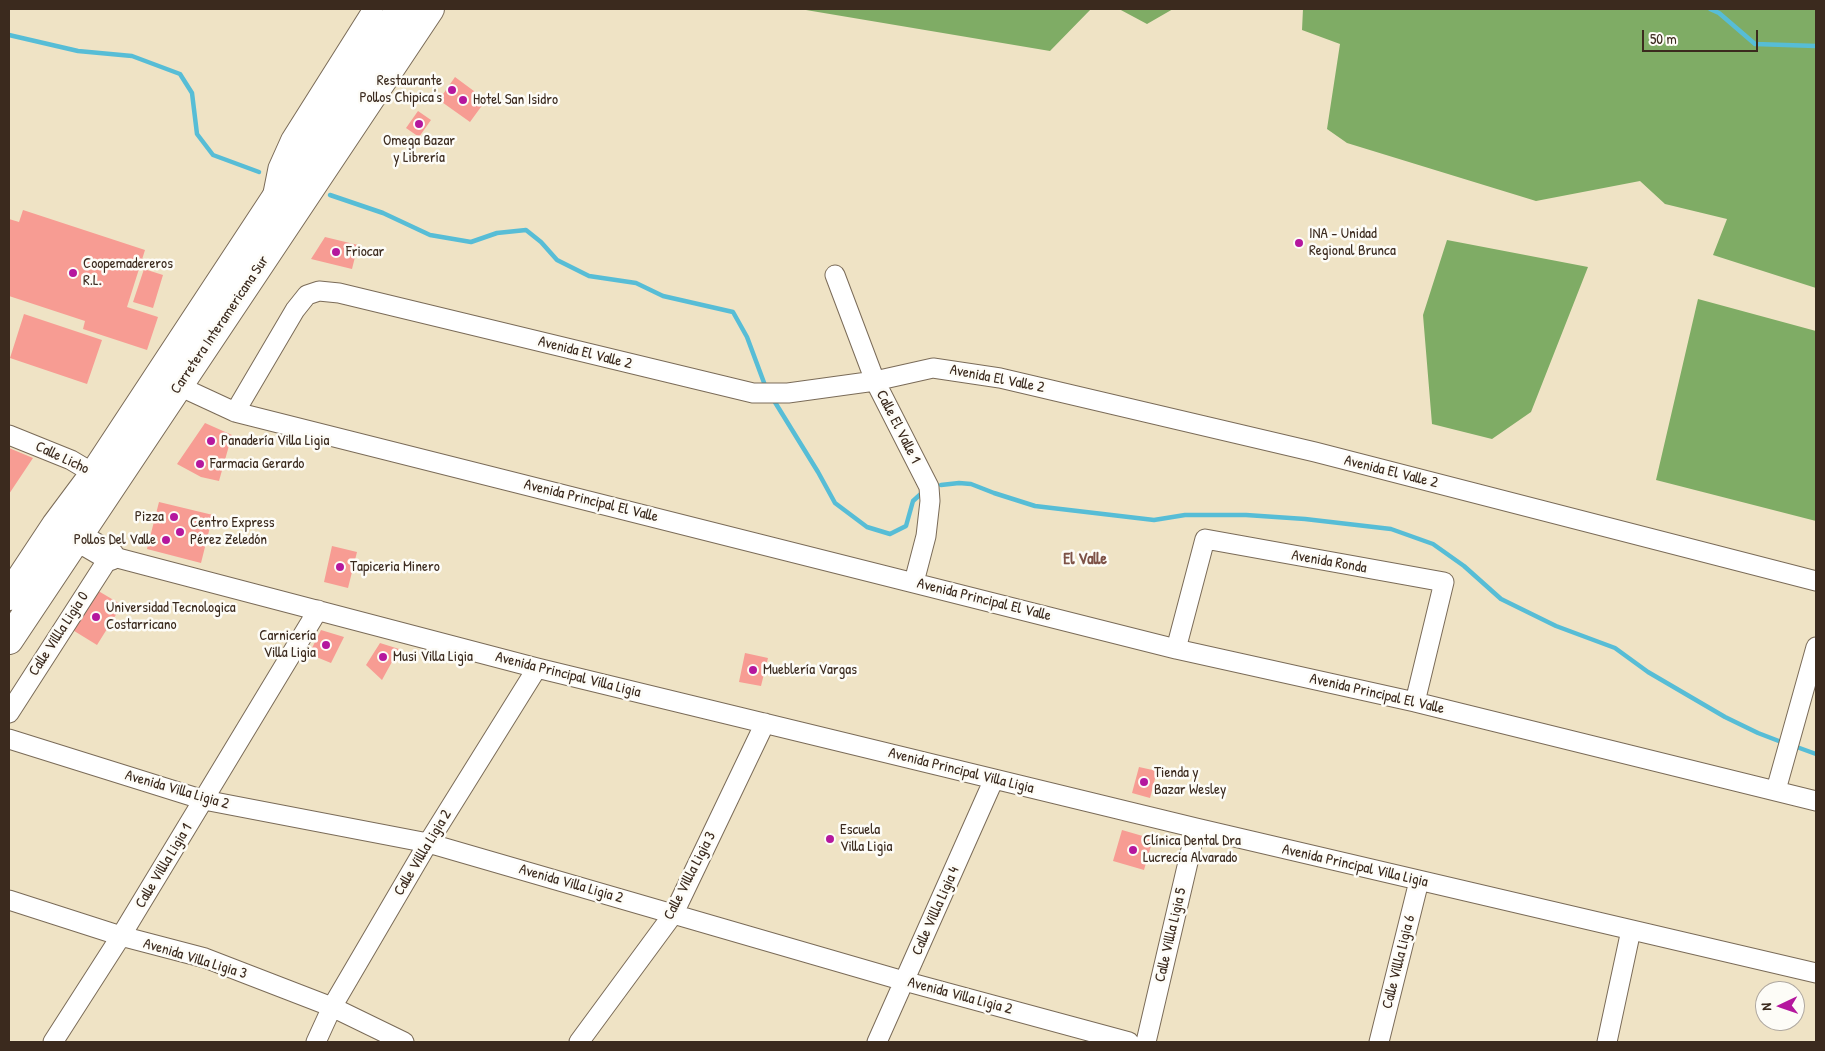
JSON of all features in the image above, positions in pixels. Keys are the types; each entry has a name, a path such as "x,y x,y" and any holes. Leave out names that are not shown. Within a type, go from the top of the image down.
{"highway":[{"name":"Carretera Interamericana Sur","path":"169,381 272,202 400,9"},
{"name":"Carretera Interamericana Sur","path":"9,596 67,531 169,381 430,9"},
{"name":"Carretera Interamericana Sur","path":"9,640 67,531"},
{"path":"67,531 110,556"}],"street":[{"path":"272,202 278,168 291,139 373,9"},
{"name":"Calle El Valle 1","path":"835,276 874,382 928,487 930,501 926,536 914,582"},
{"name":"Avenida El Valle 2","path":"235,412 295,310 308,295 319,291 339,293 758,393 781,393 874,382 933,368 1000,378 1324,455 1816,581"},
{"name":"Avenida Principal El Valle","path":"169,381 235,412 1176,649 1415,702 1816,801"},
{"name":"Calle Licho","path":"9,435 70,460 104,479"},
{"name":"Avenida Ronda","path":"1176,649 1205,539 1444,582 1415,702"},
{"name":"Avenida Principal Villa Ligia","path":"110,556 537,668 1196,828 1816,973"},
{"name":"Calle Villla Ligia 0","path":"9,713 110,556"},
{"name":"Calle Villla Ligia 1","path":"53,1042 121,936 318,610"},
{"path":"1776,790 1792,734 1809,700 1816,647"},
{"name":"Calle Villla Ligia 2","path":"316,1042 332,1007 428,843 537,668"},
{"name":"Calle Villla Ligia 3","path":"579,1042 674,914 765,723"},
{"name":"Avenida Villa Ligia 2","path":"9,740 204,800 428,843 904,981 1129,1042"},
{"name":"Calle Villla Ligia 4","path":"877,1042 994,779"},
{"name":"Calle Villla Ligia 5","path":"1146,1042 1196,828"},
{"name":"Calle Villla Ligia 6","path":"1379,1042 1419,881"},
{"name":"Avenida Villa Ligia 3","path":"9,900 121,936 205,958 332,1007 404,1042"},
{"path":"1607,1042 1631,930"}],"green space":[{"path":"800,9 1091,9 1050,51"},
{"path":"1119,9 1173,9 1147,24"},
{"path":"1303,9 1816,9 1816,288 1713,255 1727,219 1665,204 1640,181 1536,201 1347,143 1327,129 1340,44 1302,30"},
{"path":"1447,240 1588,267 1531,412 1492,439 1432,424 1423,315"},
{"path":"1698,299 1816,331 1816,521 1656,480"}],"building":[{"name":"Hotel San Isidro","path":"455,77 486,100 470,122 439,100"},
{"name":"Omega Bazar y Librería","path":"418,111 431,120 419,137 406,128"},
{"name":"Coopemadereros R.L.","path":"23,210 145,250 127,307 158,317 147,350 83,329 85,321 9,296 9,219 19,222"},
{"name":"Friocar","path":"325,237 358,245 352,269 311,259"},
{"path":"144,269 163,275 153,308 133,302"},
{"path":"24,314 102,340 87,384 10,358"},
{"path":"205,423 232,435 219,481 201,477 177,464"},
{"path":"9,448 33,458 9,494"},
{"name":"Centro Express Pérez Zeledón","path":"159,502 213,515 201,563 147,549"},
{"name":"Tapiceria Minero","path":"332,546 357,552 348,588 324,582"},
{"name":"Universidad Tecnologica Costarricano","path":"95,589 122,605 97,645 71,629"},
{"name":"Carnicería Villa Ligia","path":"321,630 344,637 331,663 309,654"},
{"name":"Musi Villa Ligia","path":"380,643 399,649 382,680 366,665"},
{"name":"Mueblería Vargas","path":"745,653 768,658 761,686 739,682"},
{"name":"Tienda y Bazar Wesley","path":"1139,767 1157,771 1150,798 1132,793"},
{"name":"Clínica Dental Dra Lucrecia Alvarado","path":"1122,830 1153,839 1144,870 1113,861"}],"waterway":[{"path":"1710,9 1719,13 1755,44 1816,46"},
{"path":"9,35 78,51 132,56 180,74 192,93 197,134 213,155 259,172"},
{"path":"330,195 383,213 430,235 471,242 497,233 526,230 541,242 557,260 589,276 636,283 663,296 733,312 747,337 766,388"},
{"path":"773,399 835,503 867,527 890,534 906,526 913,501 924,491"},
{"path":"941,485 971,484 1035,506 1154,520 1185,515 1246,515 1305,519 1391,529 1433,544 1464,566 1501,599 1556,626 1615,648 1648,672 1725,717 1784,743"},
{"path":"1794,746 1816,754"}],"place":[{"name":"Restaurante Pollos Chipica's","path":"452,90"},
{"name":"Hotel San Isidro","path":"463,100"},
{"name":"Omega Bazar y Librería","path":"419,124"},
{"name":"INA - Unidad Regional Brunca","path":"1299,243"},
{"name":"Friocar","path":"336,252"},
{"name":"Coopemadereros R.L.","path":"73,273"},
{"name":"Panadería Villa Ligia","path":"211,441"},
{"name":"Farmacia Gerardo","path":"200,464"},
{"name":"Pizza","path":"174,517"},
{"name":"Centro Express Pérez Zeledón","path":"180,532"},
{"name":"Pollos Del Valle","path":"166,540"},
{"name":"Tapiceria Minero","path":"340,567"},
{"name":"Universidad Tecnologica Costarricano","path":"96,617"},
{"name":"Carnicería Villa Ligia","path":"326,645"},
{"name":"Musi Villa Ligia","path":"383,657"},
{"name":"Mueblería Vargas","path":"753,670"},
{"name":"Tienda y Bazar Wesley","path":"1144,782"},
{"name":"Escuela Villa Ligia","path":"830,839"},
{"name":"Clínica Dental Dra Lucrecia Alvarado","path":"1133,850"}],"district":[{"name":"El Valle","path":"1085,560"}]}
